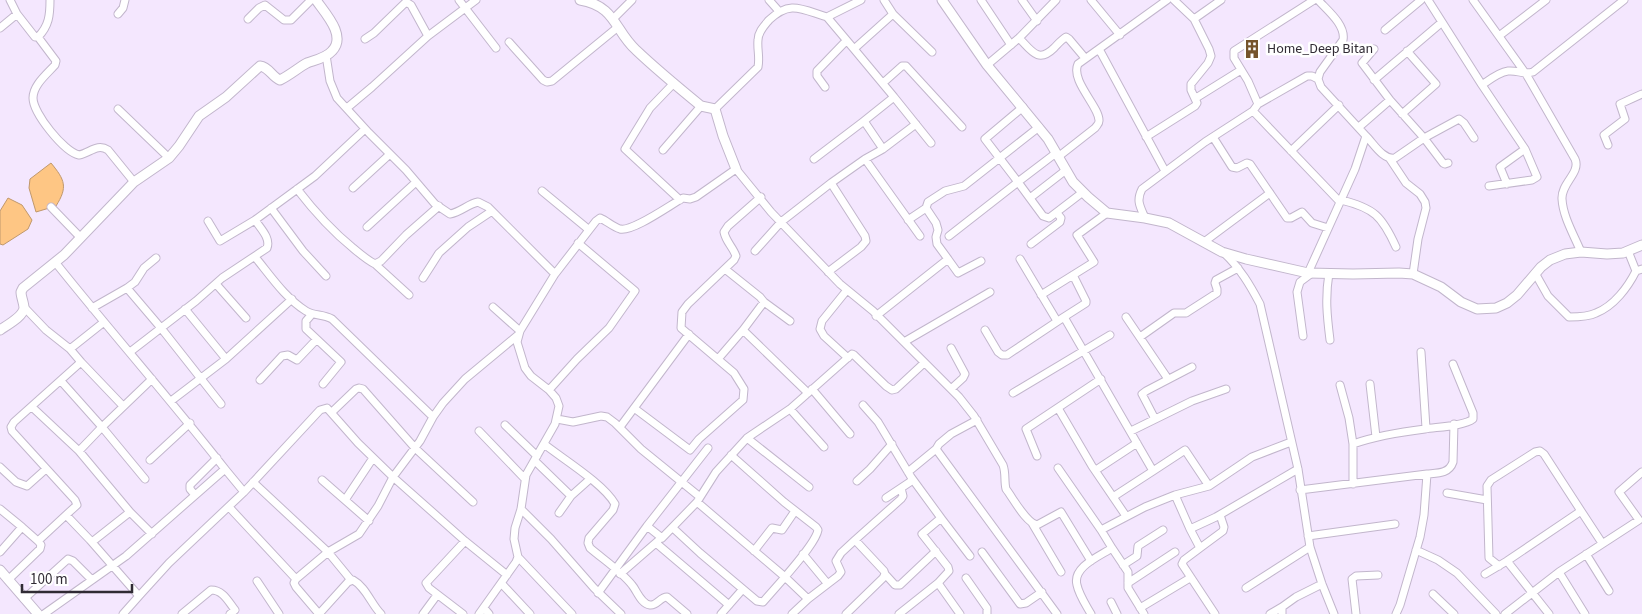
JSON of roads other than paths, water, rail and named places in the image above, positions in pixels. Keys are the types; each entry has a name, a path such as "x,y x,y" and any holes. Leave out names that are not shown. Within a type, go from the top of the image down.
{"street":[{"path":"10,0 32,35 38,37 56,61 55,65 35,89 33,97 38,114 71,152 79,156 98,147 103,147 108,150 134,182"},
{"path":"38,37 46,28 50,14 50,0"},
{"path":"118,14 123,8 125,0"},
{"path":"248,18 264,5 284,20 291,20 311,0"},
{"path":"123,406 70,349 46,330 24,307 21,292 23,288 55,262 134,182 169,158 199,116 226,97 258,67 264,66 274,77 280,80 307,63 326,55 335,47 337,36 331,20 316,0"},
{"path":"459,0 496,48"},
{"path":"347,108 428,36 476,0"},
{"path":"580,0 598,5 616,23 634,49 701,106 715,109"},
{"path":"510,42 542,80 552,81 616,23 632,0"},
{"path":"768,0 777,10"},
{"path":"827,17 861,0"},
{"path":"884,0 893,14 932,52"},
{"path":"981,0 1011,45"},
{"path":"1022,0 1037,20"},
{"path":"987,64 1019,38 1056,0"},
{"path":"1091,0 1120,35"},
{"path":"950,236 1018,182 1095,128 1098,124 1098,115 1086,95 1077,74 1076,68 1078,64 1167,0"},
{"path":"1146,137 1195,106 1197,103 1191,90 1191,84 1208,63 1210,56 1209,49 1194,20 1174,0"},
{"path":"1194,20 1220,0"},
{"path":"1258,104 1234,58 1234,51 1316,0 1342,28 1344,34 1343,40 1320,72 1318,79 1321,87 1385,157 1390,159 1406,183 1420,194 1425,202 1426,208 1418,239 1413,274"},
{"path":"1385,30 1421,0"},
{"path":"1428,0 1441,23 1525,149 1536,173 1536,179 1489,186"},
{"path":"1473,0 1526,74 1578,164 1576,170 1564,185 1562,197 1564,211 1581,252"},
{"path":"1499,36 1546,0"},
{"path":"1482,85 1503,72 1510,71 1526,74 1533,72 1624,0"},
{"path":"944,1 987,64 1048,139 1073,182 1107,213 1145,218 1169,224 1222,252 1310,273 1413,274 1441,287 1469,306 1485,309 1496,308 1507,303 1550,260 1565,254 1581,252 1623,253 1642,245"},
{"path":"365,39 374,33 406,2 411,5 428,36"},
{"path":"715,109 758,67 760,60 758,38 761,29 777,10 789,5 798,6 827,17 931,143"},
{"path":"0,28 18,14"},
{"path":"854,49 893,14"},
{"path":"1374,80 1441,23"},
{"path":"1019,38 1039,56 1043,56 1048,54 1066,37 1085,58"},
{"path":"825,88 817,76 817,71 846,41"},
{"path":"1099,49 1165,171"},
{"path":"1374,49 1362,63 1390,100 1424,138 1443,163 1448,163"},
{"path":"1402,114 1436,84 1407,51"},
{"path":"326,55 332,89 365,129 439,206 450,214 478,202 492,211 555,274"},
{"path":"883,83 902,66 906,66 962,128"},
{"path":"1196,98 1241,70"},
{"path":"1145,218 1138,196 1142,188 1253,111 1258,104 1307,76 1318,79"},
{"path":"674,83 650,108 625,149 680,200"},
{"path":"1608,145 1604,135 1625,118 1620,104 1642,94"},
{"path":"814,159 894,98"},
{"path":"1359,127 1390,100"},
{"path":"663,150 701,106"},
{"path":"1291,151 1339,106"},
{"path":"1023,107 985,139 1043,216 1049,218 1083,192"},
{"path":"118,109 169,158"},
{"path":"715,109 736,169 771,212 828,272 952,389 977,420 1006,471 1004,484 1006,489 1032,523 1062,572"},
{"path":"1253,111 1340,201 1360,205 1383,221 1396,247"},
{"path":"1390,159 1395,158 1424,138 1459,120 1464,123 1474,138"},
{"path":"864,121 883,149"},
{"path":"755,251 781,222 831,183 883,149 916,124"},
{"path":"908,220 926,208 928,202 945,191 964,186 1039,127"},
{"path":"208,221 220,241 255,220 315,176 365,129"},
{"path":"1303,336 1297,292 1298,287 1310,273 1355,169 1366,136"},
{"path":"1213,137 1232,167 1237,168 1248,163 1250,164 1287,218 1302,212 1312,223 1328,228"},
{"path":"1507,184 1500,167 1525,149"},
{"path":"353,188 390,154"},
{"path":"865,159 920,236"},
{"path":"351,580 318,614 294,583 296,579 328,552 359,534 369,522 393,477 415,448 443,403 465,379 519,333 555,274 588,229 600,218 616,228 626,229 636,225 683,198 690,199 696,197 736,169"},
{"path":"1030,198 1066,170"},
{"path":"367,227 416,182"},
{"path":"828,272 866,241 865,236 831,183"},
{"path":"297,189 337,235 375,264 409,295"},
{"path":"542,191 588,229"},
{"path":"1204,242 1270,193"},
{"path":"634,408 690,450 699,439 743,400 744,388 734,373 681,328 682,312 734,260 736,256 725,238 724,232 728,226 760,197"},
{"path":"375,264 381,261 439,206"},
{"path":"51,207 80,237"},
{"path":"271,208 303,251 326,276"},
{"path":"926,208 936,224 938,244 958,273 981,261"},
{"path":"423,278 438,253 468,227 492,211"},
{"path":"1032,244 1060,222 1061,218 1057,213"},
{"path":"1041,295 1094,262 1077,235 1107,213"},
{"path":"130,352 216,284 267,248 268,240 255,220"},
{"path":"549,390 609,328 635,292 578,243"},
{"path":"1535,273 1548,296 1569,317 1581,317 1597,313 1616,299 1639,270 1628,251"},
{"path":"1222,252 1247,280 1260,304 1298,469 1310,547 1334,614"},
{"path":"255,257 292,299 306,311 312,314 325,315 332,319 433,417"},
{"path":"92,308 135,282 144,268 156,258"},
{"path":"876,316 948,259"},
{"path":"1020,259 1057,322"},
{"path":"55,262 190,423 244,492"},
{"path":"1140,337 1174,313 1189,311 1216,293 1215,281 1238,268"},
{"path":"725,269 790,321"},
{"path":"1329,273 1326,305 1330,340"},
{"path":"985,330 998,352 1002,355 1007,355 1086,303 1073,275"},
{"path":"216,284 246,318"},
{"path":"127,288 221,404"},
{"path":"847,290 822,321 820,329 824,336 848,358"},
{"path":"904,342 990,292"},
{"path":"171,401 226,359 292,299"},
{"path":"718,359 764,302"},
{"path":"0,330 19,316 24,307"},
{"path":"494,307 519,333"},
{"path":"185,309 226,359"},
{"path":"312,314 305,326 309,333 341,362 323,384"},
{"path":"1064,317 1154,470"},
{"path":"1126,317 1168,379"},
{"path":"70,349 104,322"},
{"path":"743,330 810,391 850,434"},
{"path":"519,333 517,342 525,368 531,376 549,390 556,398 559,406 557,419 526,474 514,539 518,557 572,614"},
{"path":"620,428 689,334"},
{"path":"1013,393 1110,335"},
{"path":"260,380 282,356 288,355 297,360 316,340"},
{"path":"951,348 965,374 952,389"},
{"path":"1421,352 1426,428"},
{"path":"598,593 618,572 673,528 699,499 716,472 747,438 790,409 852,354 892,390 896,389 924,363"},
{"path":"38,541 77,505 75,500 12,431 11,427 14,422 81,362"},
{"path":"1353,444 1376,437 1471,421 1474,416 1453,364"},
{"path":"1155,419 1142,394 1192,367"},
{"path":"80,451 152,379"},
{"path":"1037,456 1026,429 1101,379"},
{"path":"61,381 145,479"},
{"path":"1370,384 1376,437"},
{"path":"1340,385 1349,418 1353,444 1353,484"},
{"path":"332,412 356,389 363,389 415,448 473,502"},
{"path":"1131,431 1192,401 1226,389"},
{"path":"863,405 878,422 913,480 970,556"},
{"path":"32,407 80,451 130,512 152,534"},
{"path":"123,614 169,563 244,492 320,410 327,408 393,477 465,541 507,575"},
{"path":"1058,408 1112,497 1126,516"},
{"path":"790,409 824,447"},
{"path":"557,419 573,422 601,416 607,417 641,449 682,482 754,551 808,599"},
{"path":"908,472 936,450 951,434 977,420"},
{"path":"150,460 190,423"},
{"path":"1300,490 1445,471 1452,467 1453,462 1454,424"},
{"path":"505,425 571,496"},
{"path":"479,431 525,479"},
{"path":"747,438 809,486"},
{"path":"1101,530 1145,507 1175,495 1209,486 1252,457 1291,442"},
{"path":"1096,470 1137,443"},
{"path":"544,444 590,479 615,504 613,510 589,538 590,548 628,580 639,598 647,605 651,606 663,597 667,597 687,614"},
{"path":"857,481 892,444"},
{"path":"618,572 647,526 708,448"},
{"path":"936,450 1057,614"},
{"path":"1112,497 1185,450 1209,486"},
{"path":"1499,566 1489,558 1487,486 1490,480 1535,452 1540,451 1544,454 1602,543"},
{"path":"673,528 742,590 760,602 767,598 785,578 804,554 818,530 731,456"},
{"path":"195,494 190,489 190,485 217,458"},
{"path":"345,500 373,458"},
{"path":"0,467 16,482 27,486 46,469"},
{"path":"1058,468 1128,572 1128,588 1142,611 1190,578"},
{"path":"44,614 112,566 152,534 225,469"},
{"path":"1190,529 1220,515 1298,469"},
{"path":"1505,614 1559,572 1602,543 1640,522 1619,492 1642,472"},
{"path":"1396,614 1416,550 1424,515 1427,474"},
{"path":"559,513 571,496 590,479"},
{"path":"322,480 369,522"},
{"path":"886,498 913,480"},
{"path":"253,482 328,552 351,580 356,581 374,608 381,614"},
{"path":"792,614 838,576 840,572 836,561 838,557 901,499 903,496 901,488"},
{"path":"1447,493 1487,500"},
{"path":"1175,495 1200,548"},
{"path":"229,507 296,579"},
{"path":"0,509 41,545 40,549 8,580"},
{"path":"521,509 551,539 598,593 621,614"},
{"path":"754,551 772,528 782,530 795,511"},
{"path":"1485,574 1581,511"},
{"path":"92,542 130,512"},
{"path":"1032,523 1037,525 1061,512 1091,561"},
{"path":"66,515 139,596"},
{"path":"1215,614 1190,578 1182,562 1223,531 1224,527 1220,515"},
{"path":"899,614 938,583 949,571 948,567 922,534 941,518"},
{"path":"1308,536 1395,524"},
{"path":"647,526 659,540 729,605"},
{"path":"0,552 22,527"},
{"path":"1123,564 1137,556 1138,546 1163,530"},
{"path":"855,540 895,585 900,585 936,551"},
{"path":"463,614 437,595 426,583 465,541"},
{"path":"1246,588 1310,547"},
{"path":"1091,614 1076,585 1076,576 1091,561 1112,548"},
{"path":"1416,550 1438,560 1457,573 1496,614"},
{"path":"982,552 1020,604 1026,603 1042,592"},
{"path":"1128,583 1175,552"},
{"path":"804,554 827,584"},
{"path":"1586,554 1609,592"},
{"path":"484,612 518,557"},
{"path":"24,598 68,560 74,561 91,579"},
{"path":"1507,561 1549,614"},
{"path":"0,570 38,614"},
{"path":"1559,572 1585,614"},
{"path":"846,614 885,574"},
{"path":"1356,614 1352,579 1356,576 1378,575"},
{"path":"966,578 987,608 987,614"},
{"path":"257,581 279,614"},
{"path":"938,583 960,614"},
{"path":"502,584 530,614"},
{"path":"1270,614 1282,611 1296,597 1322,584"},
{"path":"182,614 211,590 217,590 223,595 234,613"},
{"path":"722,614 742,590"},
{"path":"1433,594 1454,614"},
{"path":"422,614 437,595"},
{"path":"1111,602 1117,614"}],"place":[{"name":"Home_Deep Bitan","path":"1252,49"}]}
